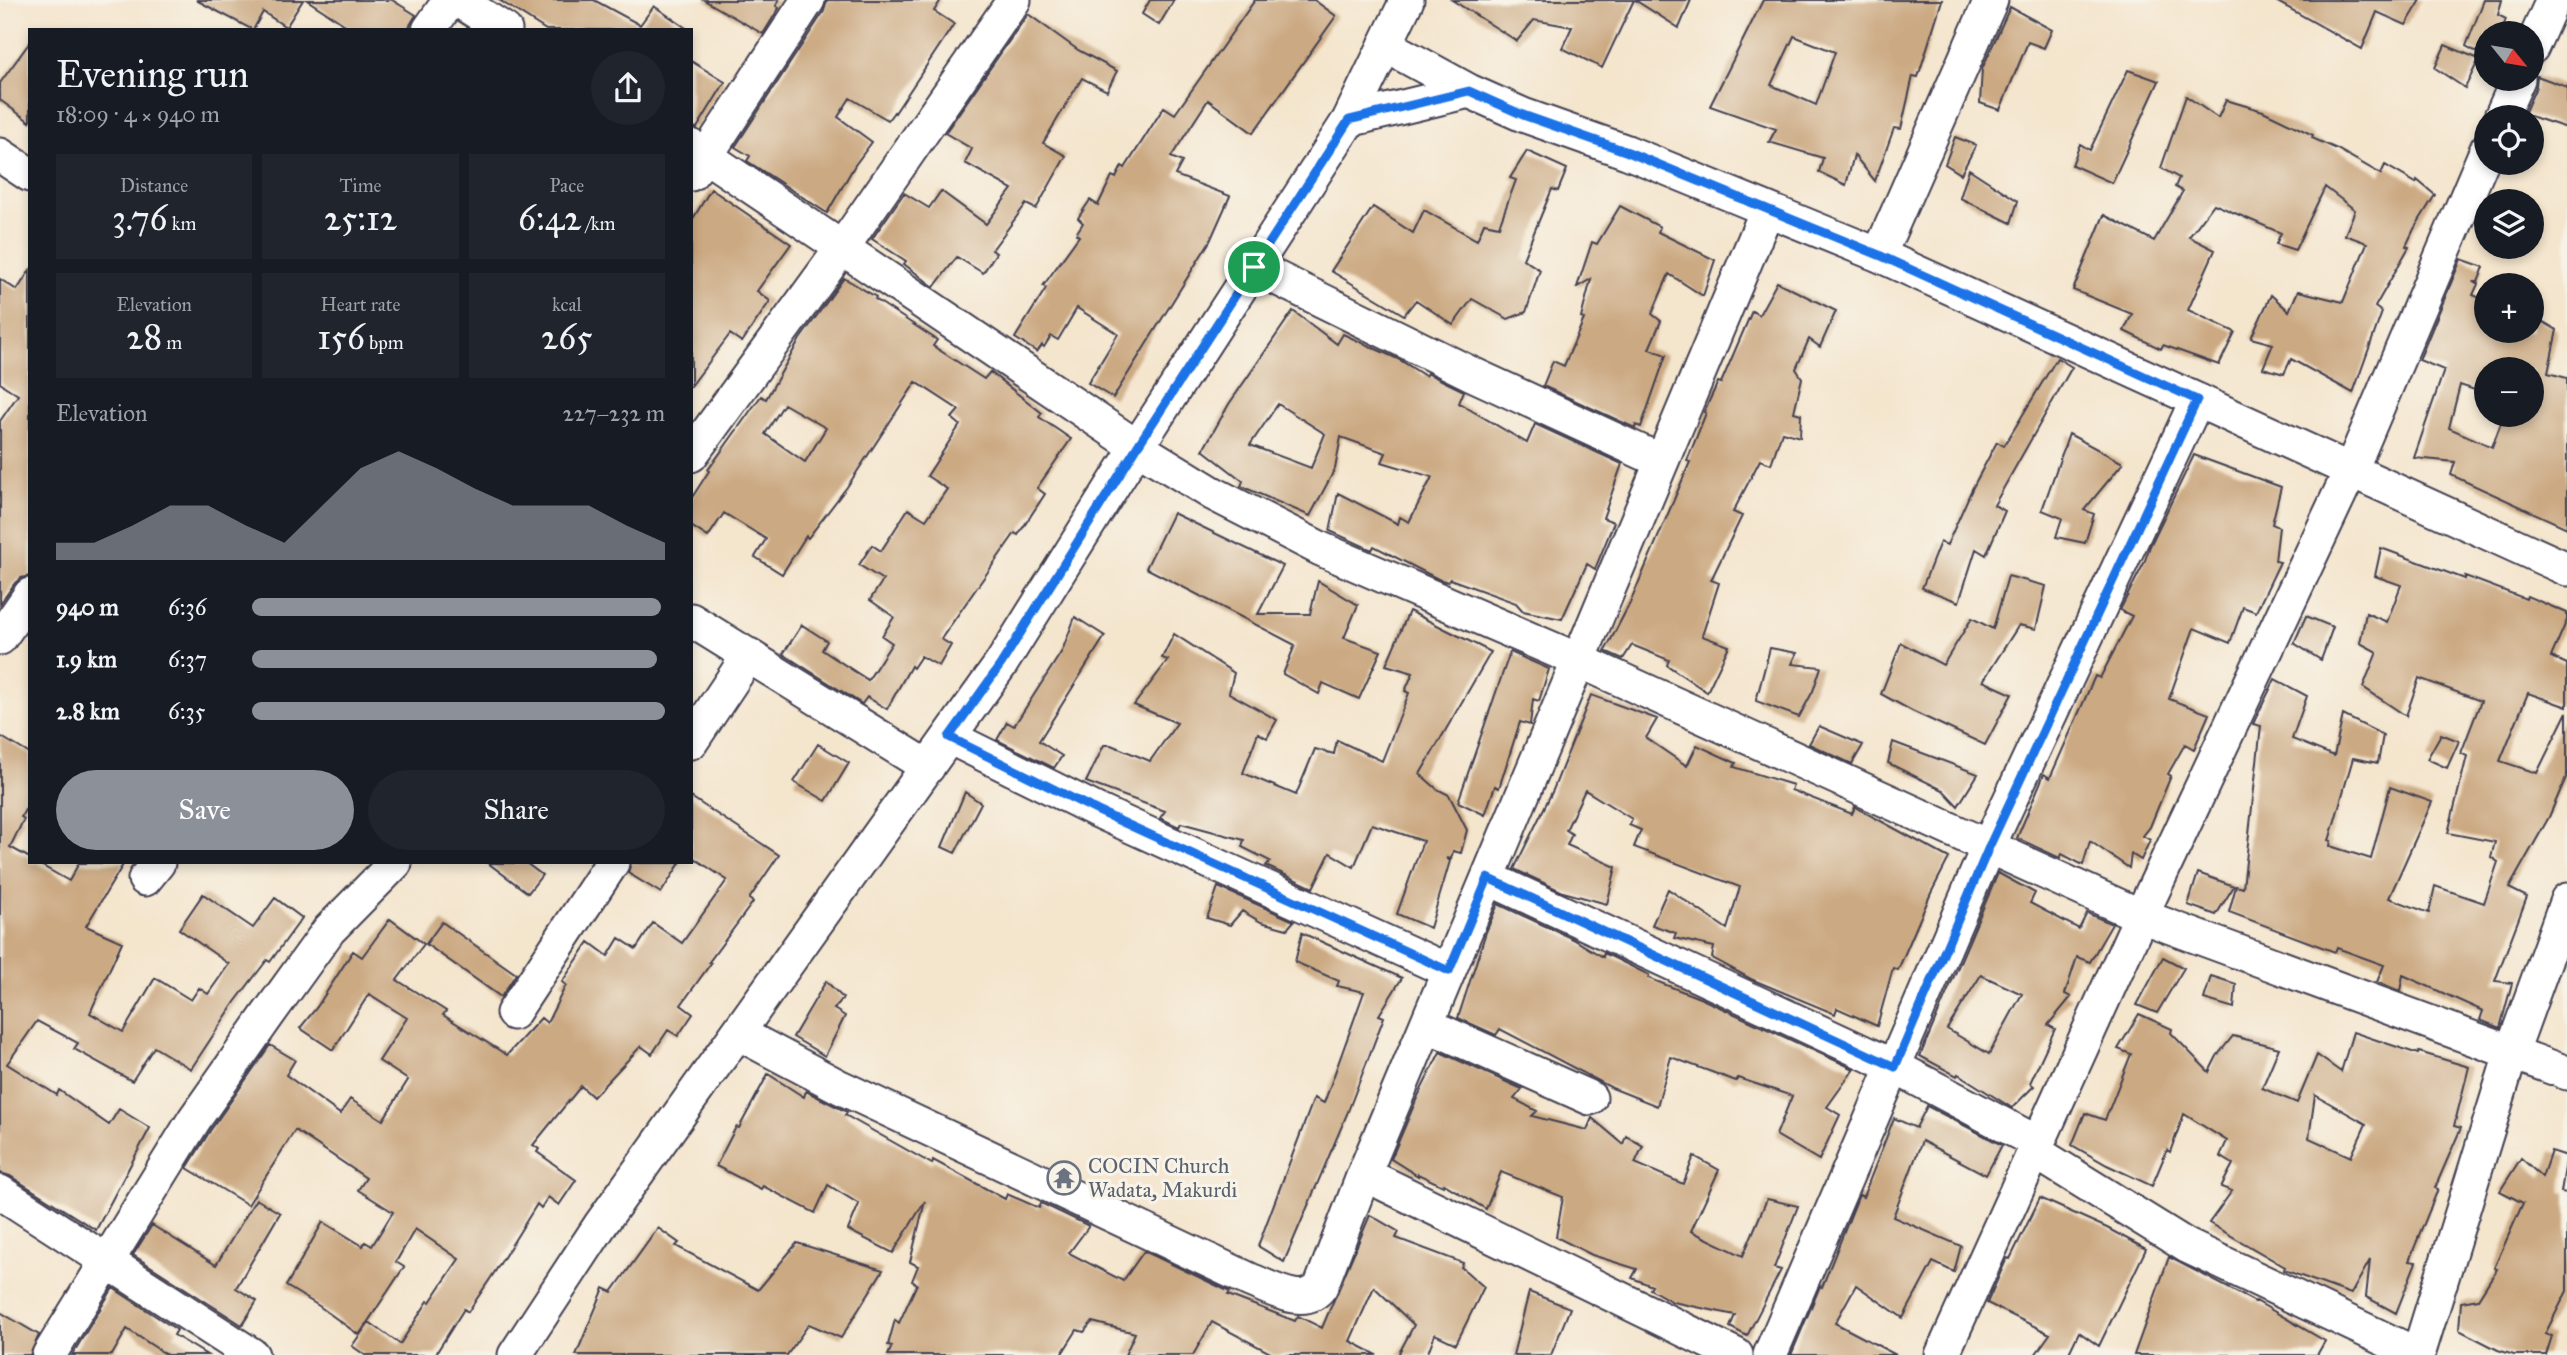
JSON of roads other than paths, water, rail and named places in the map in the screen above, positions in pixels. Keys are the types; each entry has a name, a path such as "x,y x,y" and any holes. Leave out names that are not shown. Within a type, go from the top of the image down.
{"street":[{"path":"430,28 450,0"},
{"path":"458,0 502,28"},
{"path":"808,0 696,159 842,248 1137,447 1212,493 1321,549 1578,660 2141,916 2567,1073"},
{"path":"693,451 842,248 1014,0"},
{"path":"515,1355 601,1224 1001,664 1137,447 1349,120 1407,0"},
{"path":"1879,255 1990,0"},
{"path":"2544,21 2553,0"},
{"path":"1385,46 1469,91 1523,115 1628,152 1879,255 2567,569"},
{"path":"1349,120 1469,91"},
{"path":"1942,1355 2141,916 2350,472 2476,175"},
{"path":"738,1033 840,1087 1250,1280 1295,1297 1308,1297 1317,1293 1364,1174 1767,210"},
{"path":"1254,267 1470,373 1661,461"},
{"path":"1770,1355 1989,847 2197,400"},
{"path":"0,638 28,598"},
{"path":"693,621 928,767"},
{"path":"693,739 749,655"},
{"path":"949,737 1098,811 1449,971"},
{"path":"50,1355 194,1120 330,930 394,864"},
{"path":"513,1013 611,864"},
{"path":"1488,878 1895,1067 2036,1147 2187,1246 2418,1355 2511,1054 2567,900"},
{"path":"1426,1026 1590,1098"},
{"path":"1364,1174 1736,1355"},
{"path":"0,1192 252,1355"}],"place":[{"name":"COCIN Church Wadata, Makurdi","path":"1064,1178"}]}
